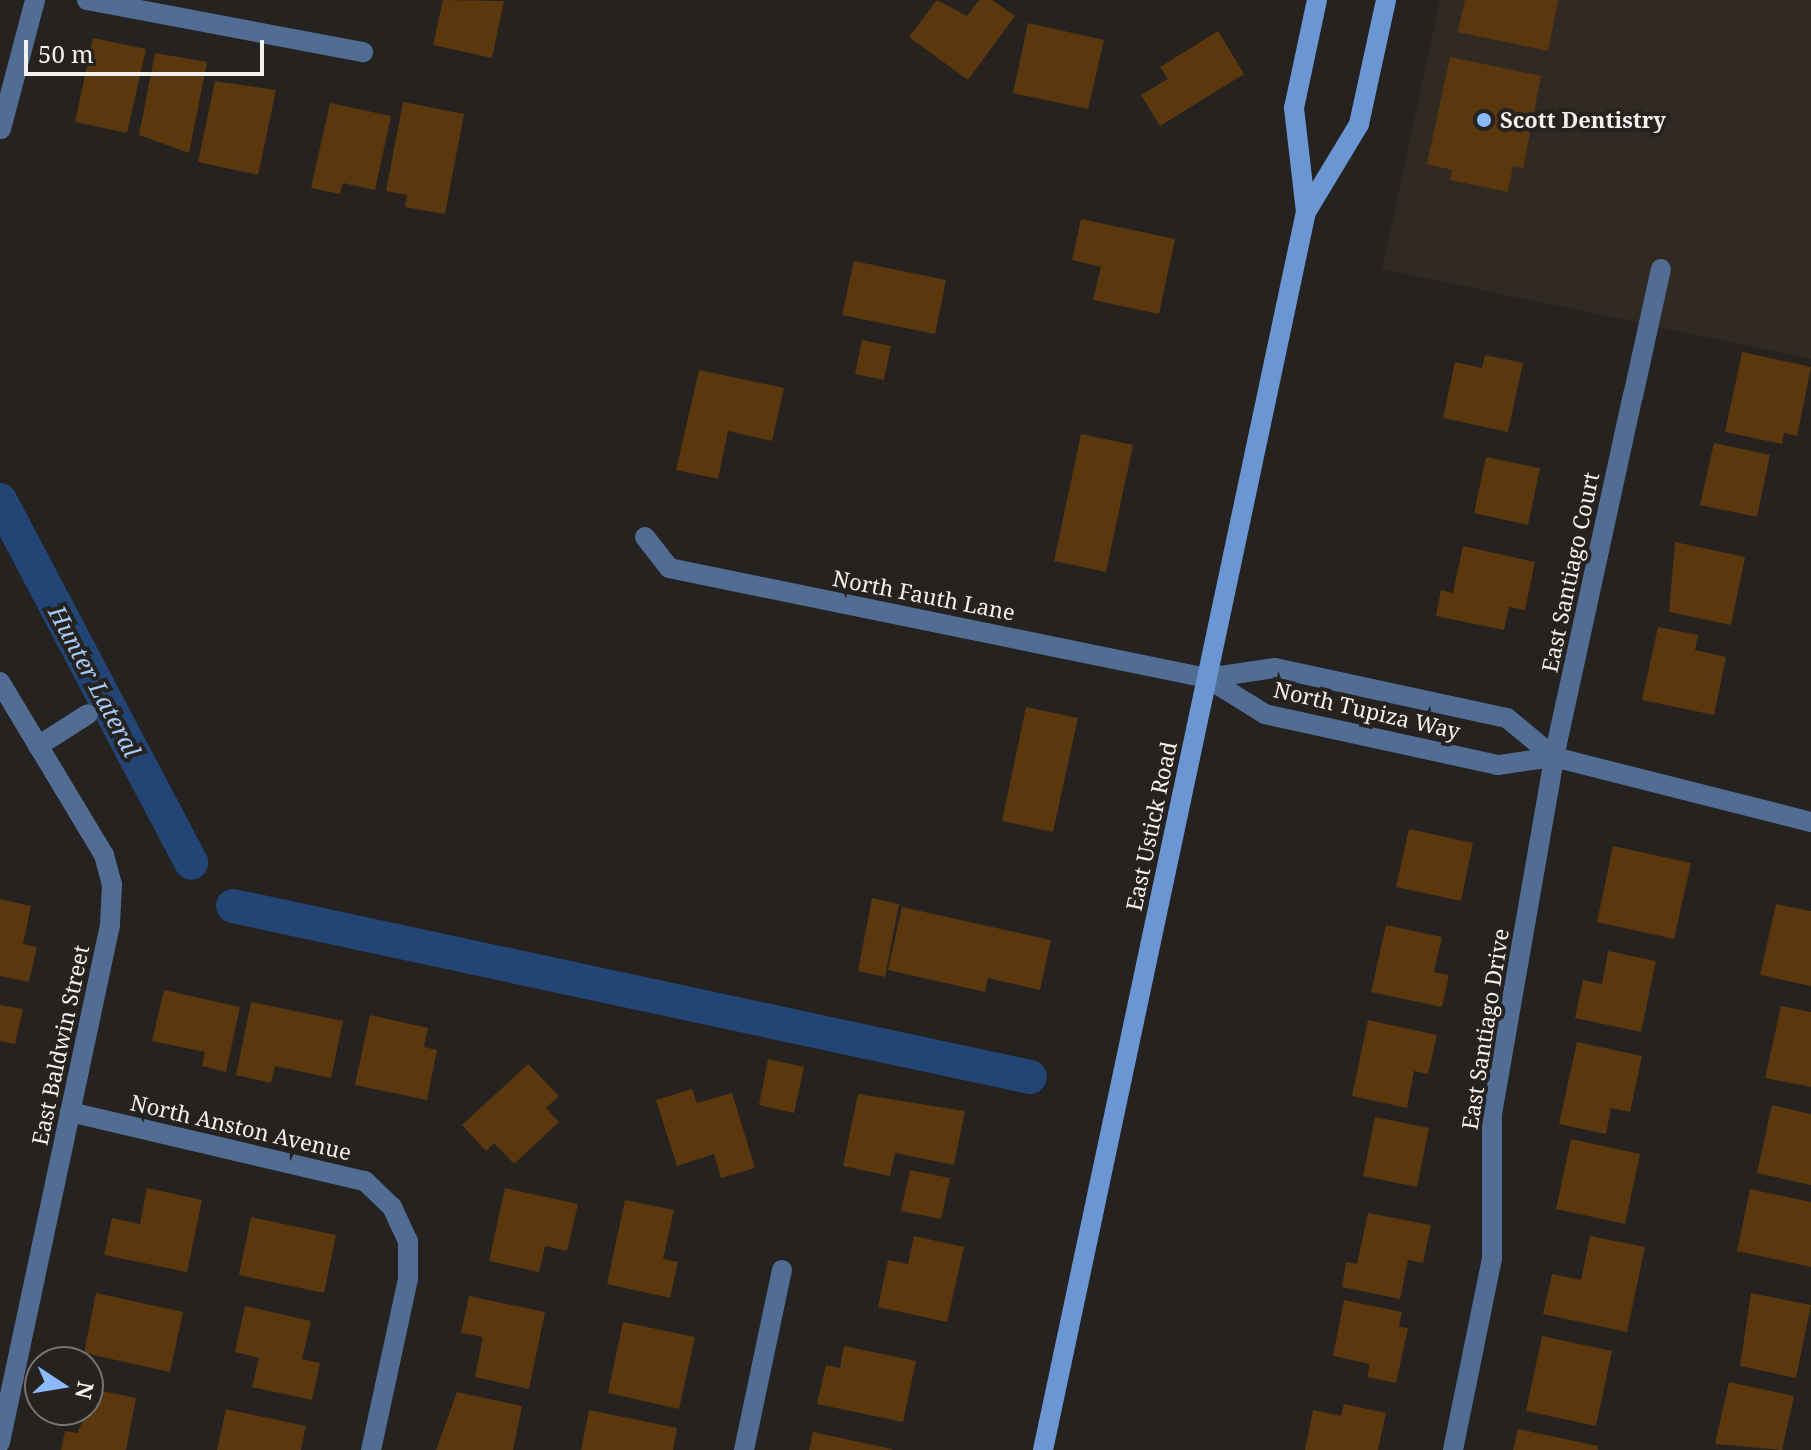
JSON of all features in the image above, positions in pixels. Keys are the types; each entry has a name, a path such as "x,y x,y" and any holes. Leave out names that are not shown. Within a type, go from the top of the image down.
{"main road":[{"name":"East Ustick Road","path":"1043,1450 1306,212 1294,108 1317,0"},
{"name":"East Ustick Road","path":"1306,212 1359,124 1386,0"}],"street":[{"path":"1,129 35,0"},
{"path":"87,0 363,52"},
{"name":"East Santiago Court","path":"1554,757 1661,269"},
{"name":"North Fauth Lane","path":"645,537 669,568 1207,678"},
{"name":"North Tupiza Way","path":"1207,678 1275,668 1507,718 1554,757"},
{"name":"North Tupiza Way","path":"1207,678 1265,714 1498,765 1554,757 1811,822"},
{"name":"East Baldwin Street","path":"0,682 104,855 112,885 70,1112 0,1442"},
{"path":"38,746 88,714"},
{"name":"East Santiago Drive","path":"1453,1450 1492,1259 1492,1114 1554,757"},
{"name":"North Anston Avenue","path":"70,1112 365,1181 392,1207 408,1241 408,1279 371,1450"},
{"path":"744,1450 782,1270"}],"shaded area":[{"path":"1440,0 1811,0 1811,359 1382,269"}],"building":[{"path":"443,0 504,1 492,58 433,45"},
{"path":"937,0 967,16 979,0 992,0 1015,16 968,80 909,37"},
{"path":"1465,0 1558,0 1548,51 1458,32"},
{"path":"1028,23 1104,40 1088,109 1013,93"},
{"path":"1218,31 1244,74 1160,126 1141,95 1168,79 1160,67"},
{"path":"93,38 146,49 127,133 75,122"},
{"path":"155,53 207,62 189,153 139,135"},
{"name":"Scott Dentistry","path":"1450,57 1541,76 1523,168 1513,166 1508,192 1450,180 1452,170 1427,164"},
{"path":"215,81 276,90 258,175 198,162"},
{"path":"403,102 464,114 445,214 405,207 407,195 386,191"},
{"path":"330,103 391,116 375,190 343,183 340,194 311,188"},
{"path":"1081,219 1175,239 1159,314 1093,300 1101,267 1072,260"},
{"path":"854,261 946,280 935,334 842,315"},
{"path":"862,340 891,346 884,380 855,374"},
{"path":"1742,352 1811,367 1797,436 1784,433 1782,444 1725,432"},
{"path":"1485,355 1523,363 1508,432 1443,418 1455,362 1482,368"},
{"path":"699,370 784,388 772,441 728,431 718,479 676,470"},
{"path":"1081,434 1133,445 1106,572 1054,561"},
{"path":"1714,443 1770,455 1757,517 1700,505"},
{"path":"1486,457 1540,468 1528,525 1474,513"},
{"path":"1675,542 1745,557 1731,625 1669,612"},
{"path":"1463,546 1535,562 1525,610 1509,607 1504,630 1436,616 1441,590 1453,593"},
{"path":"1658,627 1698,635 1695,650 1726,657 1714,715 1642,700"},
{"path":"1026,707 1078,718 1053,832 1002,821"},
{"path":"1409,829 1473,843 1461,901 1396,887"},
{"path":"1613,846 1691,863 1674,939 1597,922"},
{"path":"872,898 899,904 885,977 858,971"},
{"path":"0,899 31,906 23,944 37,947 29,982 0,976"},
{"path":"1776,904 1811,911 1811,986 1760,975"},
{"path":"902,907 1051,940 1040,990 988,978 985,992 888,970"},
{"path":"1386,925 1442,937 1434,972 1449,975 1442,1007 1371,992"},
{"path":"1608,951 1656,961 1641,1032 1575,1018 1583,980 1602,984"},
{"path":"164,990 240,1007 226,1072 202,1066 205,1052 152,1041"},
{"path":"251,1002 343,1021 331,1078 275,1066 271,1083 236,1075"},
{"path":"0,1005 23,1009 15,1044 0,1041"},
{"path":"1781,1006 1811,1012 1811,1087 1765,1078"},
{"path":"370,1015 428,1028 424,1047 437,1050 427,1100 355,1085"},
{"path":"1368,1020 1437,1035 1428,1074 1414,1071 1407,1108 1352,1096"},
{"path":"1577,1042 1642,1056 1630,1112 1611,1108 1606,1134 1559,1124"},
{"path":"768,1059 804,1067 794,1113 759,1105"},
{"path":"528,1064 559,1096 546,1108 559,1122 514,1164 494,1143 486,1151 462,1125"},
{"path":"692,1089 697,1103 732,1093 755,1168 721,1178 714,1154 677,1166 656,1100"},
{"path":"858,1094 965,1111 954,1165 895,1153 890,1176 843,1166"},
{"path":"1772,1105 1811,1114 1811,1185 1757,1173"},
{"path":"1375,1117 1429,1128 1417,1187 1363,1176"},
{"path":"1571,1139 1640,1154 1625,1224 1556,1209"},
{"path":"910,1170 950,1178 941,1219 901,1211"},
{"path":"147,1188 202,1200 187,1272 104,1255 112,1218 140,1224"},
{"path":"505,1188 578,1204 567,1251 545,1246 539,1272 489,1261"},
{"path":"1750,1189 1811,1202 1811,1267 1737,1251"},
{"path":"625,1200 674,1210 663,1259 678,1262 670,1298 607,1284"},
{"path":"1368,1213 1431,1225 1423,1263 1408,1260 1400,1299 1342,1287 1346,1262 1357,1264"},
{"path":"251,1217 336,1235 324,1293 239,1275"},
{"path":"914,1236 964,1247 947,1322 878,1307 888,1260 908,1264"},
{"path":"1590,1236 1645,1247 1627,1332 1543,1314 1552,1274 1581,1280"},
{"path":"96,1293 183,1312 170,1372 104,1357 104,1346 85,1346"},
{"path":"1751,1293 1811,1305 1796,1378 1740,1366"},
{"path":"469,1296 545,1312 529,1389 475,1377 483,1337 461,1333"},
{"path":"1344,1300 1402,1312 1399,1327 1408,1328 1396,1383 1367,1377 1370,1364 1333,1356"},
{"path":"245,1306 311,1321 302,1359 320,1363 312,1400 252,1387 259,1358 235,1352"},
{"path":"623,1322 695,1337 679,1409 608,1393"},
{"path":"1542,1336 1612,1351 1596,1426 1526,1411"},
{"path":"844,1346 916,1361 903,1422 817,1404 826,1365 840,1368"},
{"path":"1729,1382 1794,1396 1782,1450 1715,1444"},
{"path":"104,1391 136,1398 126,1450 61,1450 65,1431 77,1433 80,1426 104,1426"},
{"path":"457,1392 522,1406 513,1450 436,1450"},
{"path":"1344,1404 1386,1413 1378,1450 1305,1450 1313,1410 1341,1416"},
{"path":"226,1409 306,1426 301,1450 217,1450"},
{"path":"589,1410 677,1428 673,1450 581,1450"},
{"path":"1518,1429 1598,1446 1598,1450 1513,1450"},
{"path":"813,1432 892,1449 892,1450 809,1450"}],"waterway":[{"name":"Hunter Lateral","path":"0,500 191,863"},
{"path":"233,906 1030,1077"}],"place":[{"name":"Scott Dentistry","path":"1484,120"}]}
